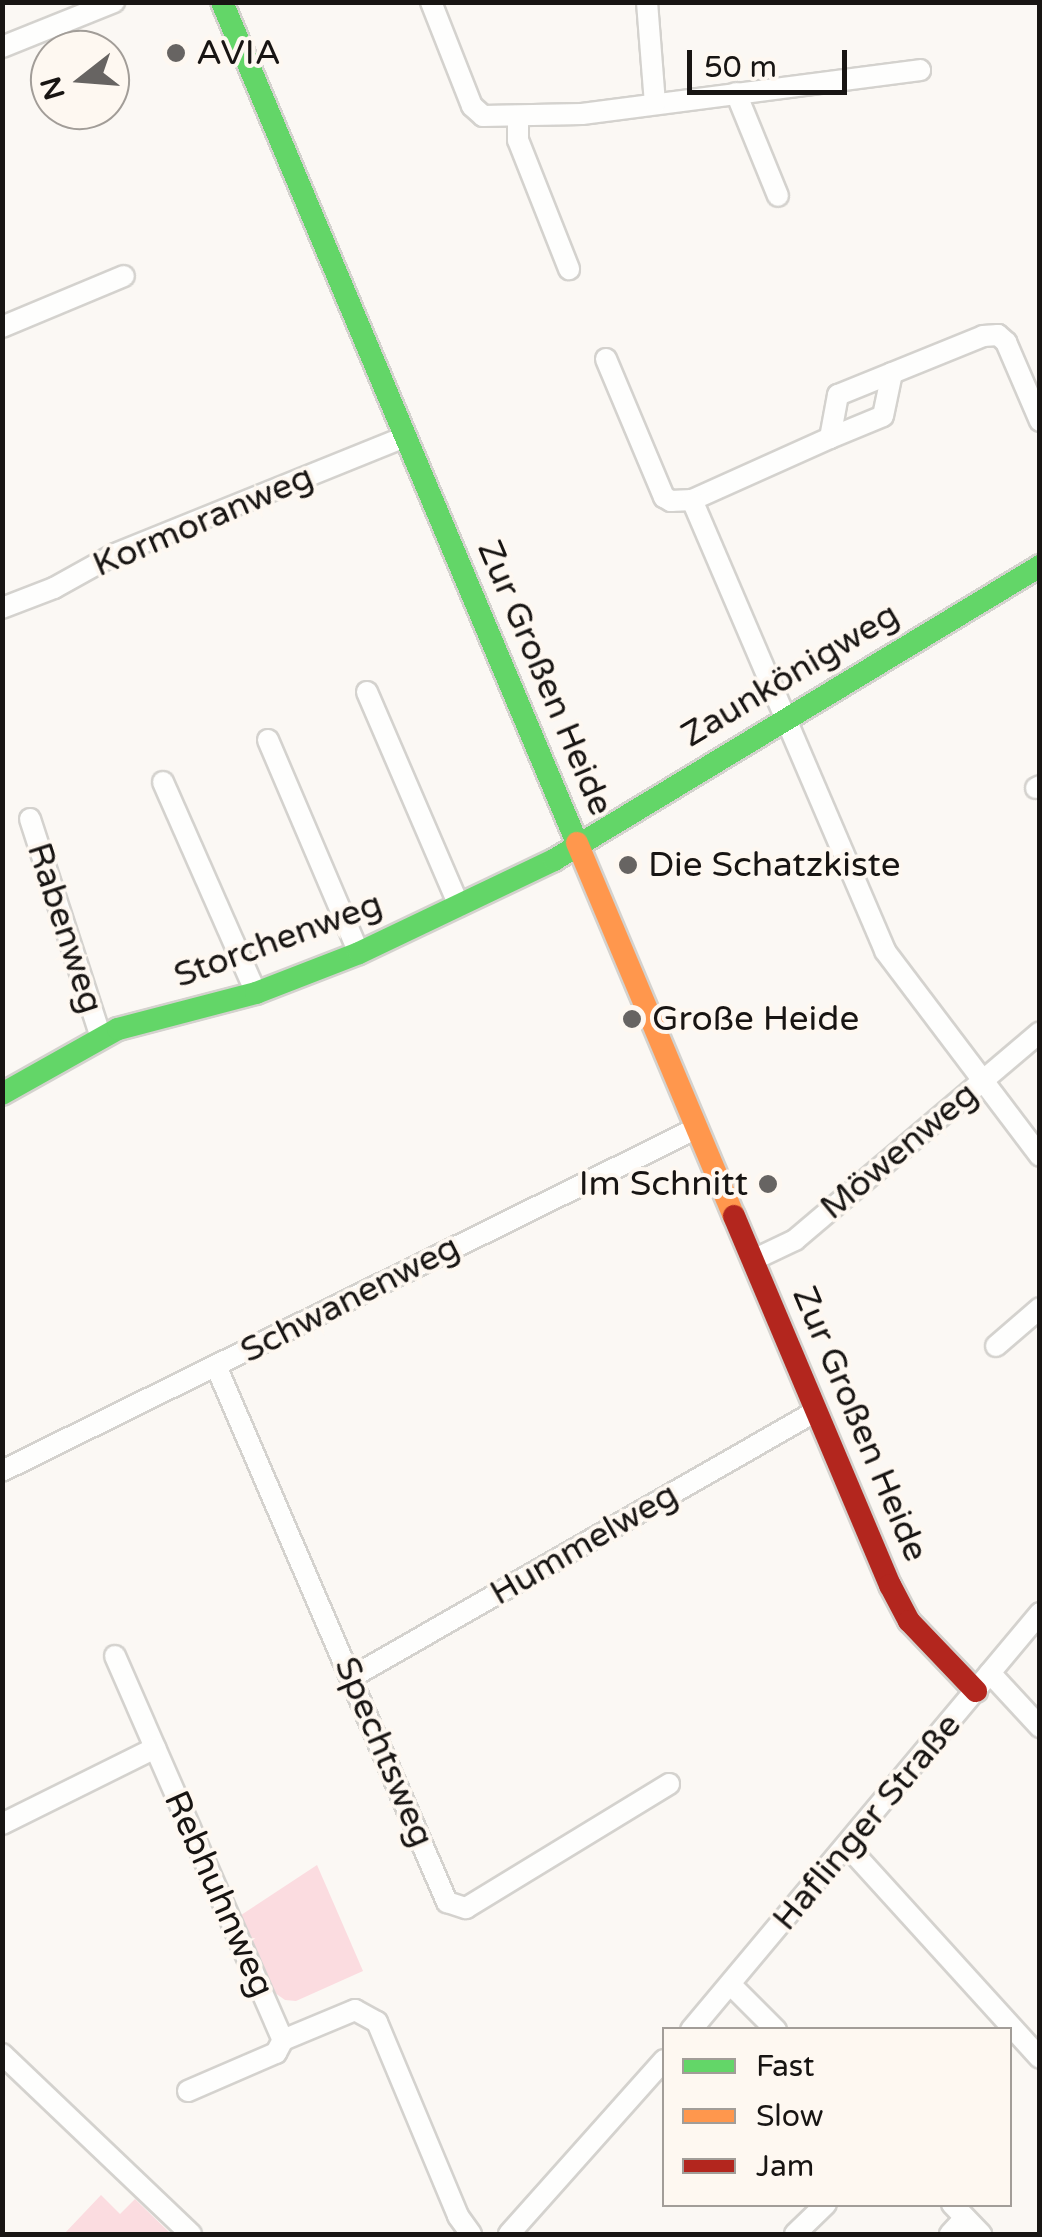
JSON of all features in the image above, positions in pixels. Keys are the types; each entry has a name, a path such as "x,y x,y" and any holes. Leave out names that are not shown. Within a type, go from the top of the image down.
{"street":[{"path":"2,47 114,2"},
{"name":"Zur Großen Heide","path":"222,2 903,1609 983,1682"},
{"path":"430,2 472,106 483,116 582,114 920,70"},
{"path":"647,2 655,104"},
{"path":"736,94 778,196"},
{"path":"518,116 518,140 568,269"},
{"path":"2,327 124,276"},
{"path":"830,438 838,395 983,336 998,335 1006,342 1040,422"},
{"path":"606,359 664,497 692,500 883,416 892,373"},
{"name":"Kormoranweg","path":"2,608 54,588 115,554 405,437"},
{"path":"692,500 885,951 1040,1156"},
{"name":"Zaunkönigweg","path":"576,844 1040,566"},
{"path":"368,692 458,906"},
{"path":"268,740 359,952"},
{"path":"163,782 256,993"},
{"name":"Rabenweg","path":"30,819 100,1037"},
{"name":"Storchenweg","path":"2,1094 100,1037 256,993 359,952 554,860 576,844"},
{"name":"Möwenweg","path":"752,1260 795,1240 1040,1032"},
{"name":"Schwanenweg","path":"2,1471 697,1128"},
{"path":"996,1346 1040,1308"},
{"name":"Spechtsweg","path":"216,1366 448,1902 466,1908 669,1784"},
{"name":"Hummelweg","path":"352,1677 816,1411"},
{"name":"Haflinger Straße","path":"695,2027 1040,1613"},
{"name":"Rebhuhnweg","path":"115,1656 284,2040"},
{"path":"983,1682 1040,1727"},
{"name":"Rebhuhnweg","path":"2,1824 155,1748"},
{"path":"848,1846 1012,2027"},
{"path":"731,1985 773,2027"},
{"name":"Rebhuhnweg","path":"188,2090 276,2053 284,2040 356,2010 376,2022 458,2216 471,2234"},
{"path":"1012,2027 1040,2058"},
{"path":"2,2054 191,2234"},
{"path":"509,2234 662,2062"},
{"path":"795,2234 823,2207"},
{"path":"950,2234 958,2211 981,2234"}],"shaded area":[{"path":"317,1865 363,1971 296,2001 285,2000 268,1988 238,1917"},
{"path":"101,2195 120,2214 135,2199 169,2232 64,2234"}],"traffic: fast":[{"path":"222,2 577,843"},
{"path":"2,1094 118,1029 256,993 359,953 554,860 1040,566"}],"traffic: slow":[{"path":"577,843 734,1216"}],"traffic: jam":[{"path":"734,1216 890,1585 909,1621 976,1691"}],"place":[{"name":"AVIA","path":"176,53"},
{"name":"Die Schatzkiste","path":"628,865"},
{"name":"Große Heide","path":"632,1019"},
{"name":"Im Schnitt","path":"768,1184"}]}
